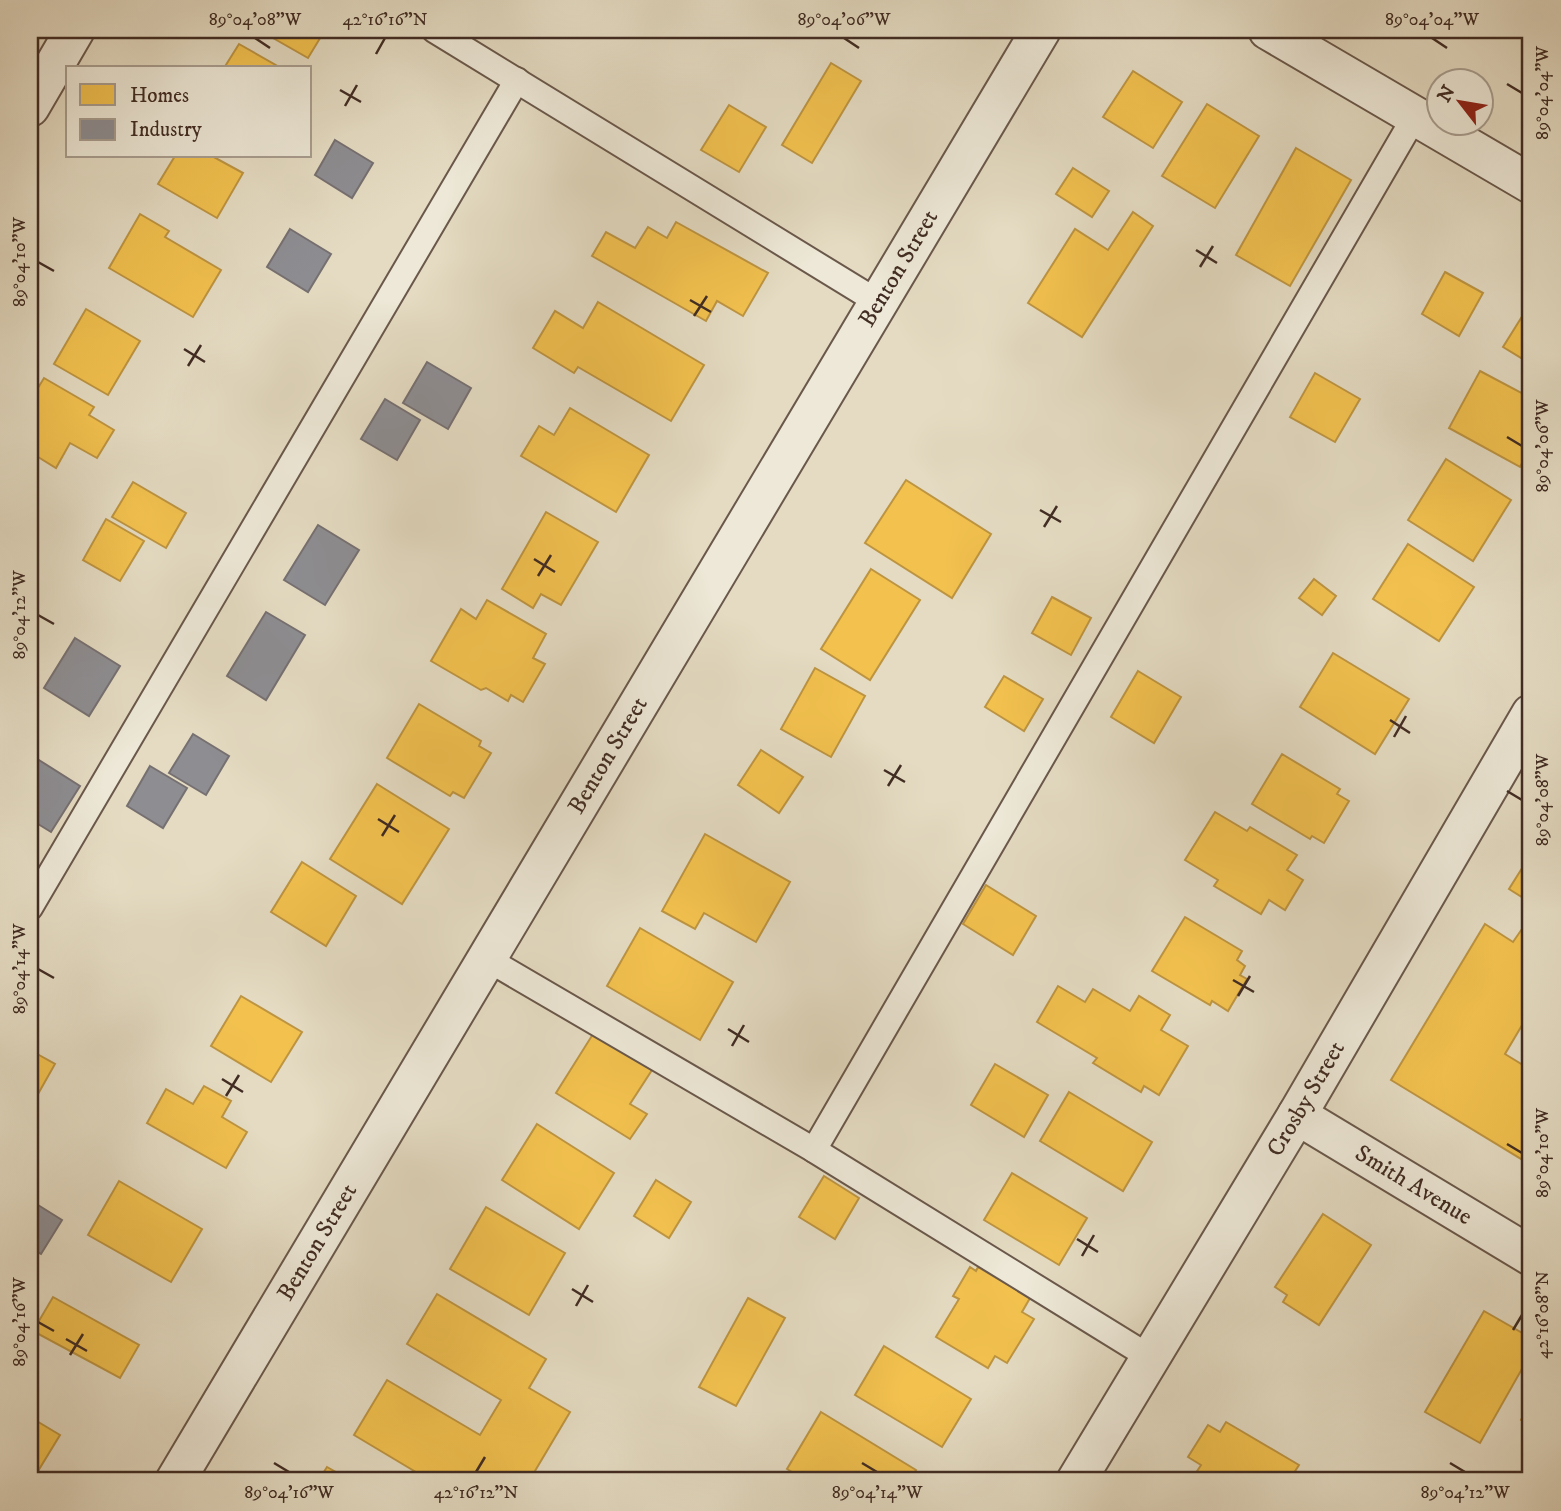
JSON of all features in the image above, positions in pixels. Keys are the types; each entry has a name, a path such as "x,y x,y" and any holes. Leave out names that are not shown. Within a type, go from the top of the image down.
{"street":[{"path":"30,107 75,30"},
{"name":"Benton Street","path":"175,1481 1041,30"},
{"path":"1268,30 1531,184"},
{"name":"Crosby Street","path":"1076,1481 1297,1115 1531,714"},
{"name":"Smith Avenue","path":"1297,1115 1531,1256"}],"lane":[{"path":"434,30 878,302"},
{"path":"30,908 517,80"},
{"path":"814,1150 1415,116"},
{"path":"487,959 814,1150 1151,1358"}],"building: Homes":[{"path":"259,30 325,30 308,58"},
{"path":"239,44 278,66 225,66"},
{"path":"831,63 861,81 812,163 782,145"},
{"path":"1133,71 1182,102 1153,148 1103,117"},
{"path":"1207,104 1259,136 1215,208 1162,176"},
{"path":"729,105 766,127 739,172 701,150"},
{"path":"1296,148 1351,180 1290,286 1236,255"},
{"path":"174,158 216,158 243,173 217,218 158,184"},
{"path":"1073,168 1109,191 1092,217 1056,194"},
{"path":"1133,212 1153,226 1082,337 1028,303 1075,229 1108,250"},
{"path":"140,214 169,231 165,237 221,270 193,317 109,268"},
{"path":"676,222 768,273 743,316 717,301 706,321 592,256 606,232 635,248 648,227 667,238"},
{"path":"1445,272 1483,293 1459,336 1422,314"},
{"path":"598,302 704,365 671,421 578,367 574,373 533,348 555,311 583,328"},
{"path":"1531,302 1531,364 1503,347"},
{"path":"86,309 140,341 108,395 54,364"},
{"path":"1480,371 1531,398 1531,446 1520,467 1449,428"},
{"path":"1315,373 1360,399 1335,442 1290,417"},
{"path":"44,378 94,407 89,415 114,430 97,458 70,443 56,468 30,452 30,401"},
{"path":"570,408 649,455 616,512 521,456 539,426 554,435"},
{"path":"1446,459 1511,500 1473,561 1408,520"},
{"path":"906,480 991,534 952,598 865,543"},
{"path":"133,482 186,513 166,548 112,517"},
{"path":"546,512 598,542 561,605 541,594 533,608 502,589"},
{"path":"106,519 144,541 120,581 83,560"},
{"path":"1408,544 1474,587 1439,641 1373,599"},
{"path":"871,569 920,600 870,680 821,649"},
{"path":"1314,579 1336,596 1322,615 1299,598"},
{"path":"1052,597 1091,618 1071,655 1032,633"},
{"path":"487,600 546,634 533,658 545,664 523,702 511,695 508,701 486,688 481,690 431,661 461,609 476,619"},
{"path":"1333,653 1409,699 1375,754 1300,707"},
{"path":"815,668 865,696 831,757 781,729"},
{"path":"1138,671 1181,697 1154,743 1111,717"},
{"path":"1004,676 1043,699 1024,731 985,707"},
{"path":"419,704 481,741 479,746 491,753 464,798 453,792 450,796 387,758"},
{"path":"761,750 803,777 779,813 738,785"},
{"path":"1282,754 1340,789 1337,794 1349,801 1324,843 1312,836 1310,839 1252,804"},
{"path":"377,784 449,829 402,904 330,859"},
{"path":"1215,812 1247,831 1250,827 1297,855 1287,870 1303,880 1285,910 1269,900 1261,914 1214,886 1218,880 1185,860"},
{"path":"705,834 790,882 756,942 704,913 695,929 662,911"},
{"path":"1531,854 1531,889 1525,899 1509,889"},
{"path":"302,862 356,896 326,946 271,912"},
{"path":"986,885 1036,916 1013,955 963,924"},
{"path":"1185,917 1242,951 1237,960 1245,966 1240,975 1247,979 1228,1011 1212,1001 1210,1005 1152,971"},
{"path":"1485,924 1513,942 1524,926 1531,930 1531,1010 1505,1054 1531,1070 1531,1165 1391,1080"},
{"path":"640,928 733,982 700,1040 607,986"},
{"path":"1058,986 1085,1002 1093,989 1130,1011 1139,996 1170,1015 1161,1030 1188,1046 1159,1095 1144,1086 1141,1092 1093,1063 1097,1058 1037,1022"},
{"path":"241,996 302,1032 271,1082 211,1046"},
{"path":"593,1034 652,1070 630,1104 647,1114 630,1139 556,1093"},
{"path":"30,1050 55,1064 38,1094 30,1089"},
{"path":"995,1064 1048,1095 1024,1137 971,1105"},
{"path":"204,1086 231,1101 222,1117 247,1132 226,1168 147,1123 166,1089 193,1104"},
{"path":"1069,1092 1152,1142 1123,1191 1040,1141"},
{"path":"537,1124 614,1173 579,1229 502,1180"},
{"path":"1012,1173 1087,1218 1059,1265 984,1220"},
{"path":"824,1176 859,1198 835,1239 799,1217"},
{"path":"656,1180 691,1202 669,1238 634,1216"},
{"path":"119,1181 202,1229 171,1282 88,1235"},
{"path":"486,1207 565,1253 529,1315 450,1269"},
{"path":"1323,1214 1371,1245 1319,1325 1283,1302 1287,1295 1275,1287"},
{"path":"970,1267 976,1271 978,1267 1030,1298 1022,1312 1034,1319 1007,1363 995,1356 988,1368 936,1337 959,1299 953,1296"},
{"path":"437,1294 546,1359 529,1388 570,1412 529,1481 494,1481 478,1472 473,1481 431,1481 354,1435 387,1380 480,1435 501,1400 407,1344"},
{"path":"53,1297 139,1345 120,1378 33,1331"},
{"path":"748,1298 785,1318 736,1406 699,1387"},
{"path":"1484,1311 1531,1338 1531,1353 1480,1443 1425,1412"},
{"path":"884,1346 971,1399 942,1447 855,1395"},
{"path":"1531,1402 1531,1426 1521,1420"},
{"path":"821,1412 916,1470 909,1481 807,1481 787,1469"},
{"path":"30,1417 60,1435 32,1481 30,1481"},
{"path":"1226,1422 1299,1465 1290,1479 1293,1481 1202,1481 1194,1476 1201,1465 1188,1457 1208,1425 1220,1432"},
{"path":"327,1467 352,1481 318,1481"}],"building: Industry":[{"path":"335,140 373,163 352,198 315,175"},
{"path":"290,229 331,254 308,292 267,267"},
{"path":"427,362 471,388 448,429 403,403"},
{"path":"385,399 420,420 397,460 361,439"},
{"path":"318,525 359,550 325,605 284,580"},
{"path":"266,612 305,635 266,700 227,676"},
{"path":"75,638 120,666 89,716 44,688"},
{"path":"193,734 229,756 206,795 169,773"},
{"path":"31,755 80,786 51,832 30,819"},
{"path":"150,766 187,788 163,828 127,806"},
{"path":"30,1200 62,1220 41,1254 30,1248"}]}
